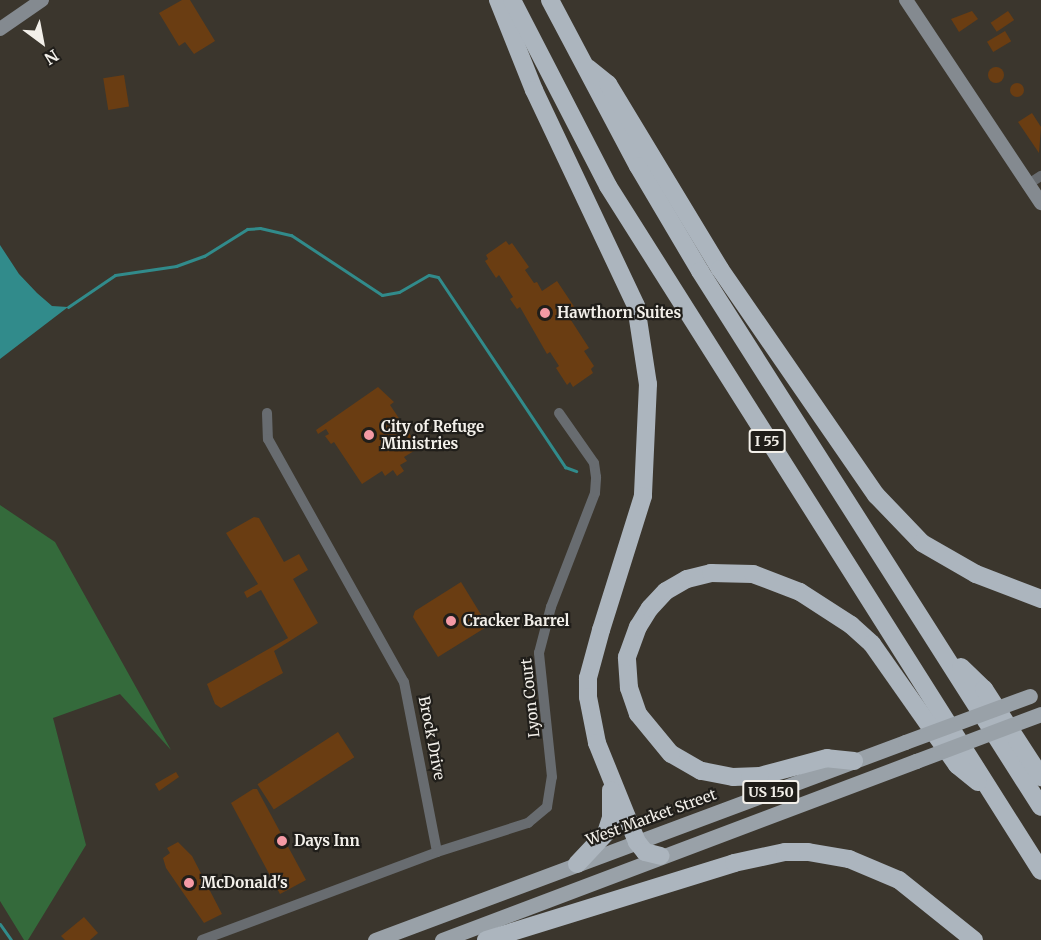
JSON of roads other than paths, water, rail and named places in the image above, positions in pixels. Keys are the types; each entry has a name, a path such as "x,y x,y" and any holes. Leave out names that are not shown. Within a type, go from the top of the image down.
{"highway":[{"path":"498,0 534,90 631,295 643,347 648,384 643,496 588,678 591,720 611,783 637,842 645,852 661,856"},
{"name":"I 55","path":"512,0 608,186 1041,870"},
{"name":"I 55","path":"550,0 581,62 700,271 1041,807"},
{"path":"581,62 608,84 720,269 876,495 922,543 976,574 1041,599"},
{"path":"854,761 827,758 760,776 734,777 701,771 671,754 638,714 629,688 627,657 638,627 650,608 666,591 687,579 711,573 753,574 800,592 851,625 872,644 957,765 991,792"},
{"path":"938,644 984,689 1041,777"},
{"path":"577,864 606,833 611,818 611,783"},
{"path":"486,940 734,863 785,852 808,852 849,859 899,880 974,940"}],"main road":[{"path":"0,28 42,0"},
{"path":"906,0 1041,203"},
{"name":"West Market Street","path":"375,940 1035,694"},
{"name":"US 150","path":"442,940 1041,714"}],"street":[{"path":"1027,185 1041,176"},
{"name":"Brock Drive","path":"267,413 268,439 404,682 437,852"},
{"name":"Lyon Court","path":"437,852 528,823 547,807 553,790 539,653 551,607 595,493 596,477 594,463 559,413"},
{"path":"202,940 437,852"}],"water":[{"path":"0,245 19,274 37,293 52,306 68,307 0,359"}],"waterway":[{"path":"68,307 115,275 176,266 204,256 247,229 260,228 291,235 382,295 399,292 429,275 438,277 565,467 576,471"},
{"path":"0,924 11,940"}],"place":[{"name":"Hawthorn Suites","path":"545,313"},
{"name":"City of Refuge Ministries","path":"369,435"},
{"name":"Cracker Barrel","path":"451,621"},
{"name":"Days Inn","path":"282,841"},
{"name":"McDonald's","path":"189,883"}]}
